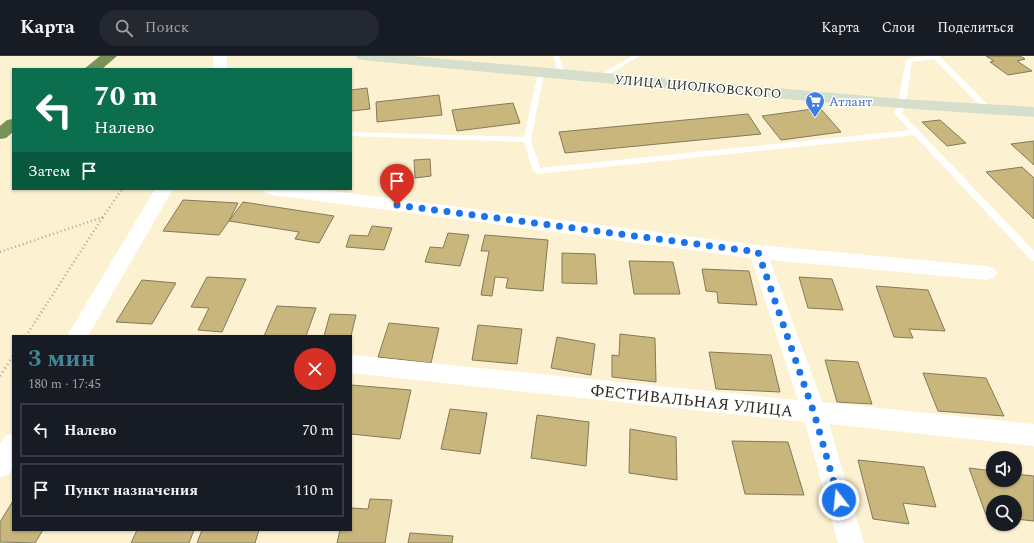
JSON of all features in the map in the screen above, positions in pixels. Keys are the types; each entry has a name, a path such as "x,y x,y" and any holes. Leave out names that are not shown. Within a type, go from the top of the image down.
{"highway":[{"path":"93,68 110,56"},
{"path":"0,134 12,125"}],"street":[{"path":"220,56 220,68"},
{"name":"УЛИЦА ЦИОЛКОВСКОГО","path":"363,56 562,75 902,104 1034,112"},
{"path":"79,335 163,190"},
{"path":"280,190 758,252 987,273"},
{"path":"758,252 814,413 851,543"},
{"name":"ФЕСТИВАЛЬНАЯ УЛИЦА","path":"352,364 1034,435"},
{"path":"0,466 12,446"}],"lane":[{"path":"556,56 562,75"},
{"path":"599,78 637,56"},
{"path":"989,110 936,57 909,60 902,104 898,113 1034,257"},
{"path":"541,73 526,140 537,171 916,132"},
{"path":"352,134 526,140"}],"path":[{"path":"27,335 121,190"},
{"path":"0,252 103,217"},
{"path":"0,376 12,358"}],"building":[{"path":"986,56 1020,56 1025,59 1017,61 1032,71 1008,75 990,62 994,61"},
{"path":"367,88 370,109 352,111 352,90"},
{"path":"439,95 442,115 377,122 376,102"},
{"path":"513,103 520,123 457,131 452,110"},
{"path":"820,108 841,132 781,140 762,116"},
{"path":"748,114 761,134 565,153 559,132"},
{"path":"940,120 966,143 947,146 922,122"},
{"path":"1034,141 1034,165 1011,144"},
{"path":"430,159 431,176 415,178 414,160"},
{"path":"1022,167 1034,178 1034,219 986,172"},
{"path":"183,200 238,203 229,221 219,235 163,231"},
{"path":"243,202 334,216 319,243 295,239 299,232 229,221"},
{"path":"372,226 392,228 384,250 346,247 350,235 368,236"},
{"path":"448,233 469,235 460,266 425,262 430,247 443,248"},
{"path":"485,235 548,240 543,291 506,288 508,278 495,277 492,296 481,295 489,251 481,251"},
{"path":"562,253 595,254 597,284 562,283"},
{"path":"629,261 673,262 680,294 634,294"},
{"path":"702,269 749,271 757,305 718,303 717,292 706,291"},
{"path":"207,277 246,279 222,332 198,330 209,308 191,307"},
{"path":"799,277 832,279 843,310 808,308"},
{"path":"142,280 176,283 152,324 116,322"},
{"path":"876,286 928,290 945,331 909,329 913,338 894,337"},
{"path":"277,306 316,308 306,335 264,335"},
{"path":"330,314 356,315 351,335 324,335"},
{"path":"389,323 439,328 431,363 378,357"},
{"path":"478,325 522,329 517,364 472,360"},
{"path":"620,334 655,338 656,382 612,377 612,355 619,356"},
{"path":"557,337 595,344 591,375 551,368"},
{"path":"709,352 771,355 780,392 716,389"},
{"path":"825,360 858,362 872,404 837,402"},
{"path":"923,373 986,378 1004,416 938,411"},
{"path":"352,385 411,390 400,439 352,434"},
{"path":"450,409 487,413 480,454 441,449"},
{"path":"537,415 589,422 586,466 531,458"},
{"path":"630,429 676,437 677,480 629,473"},
{"path":"732,441 788,442 804,495 745,494"},
{"path":"858,460 924,467 936,507 903,503 909,524 873,519"},
{"path":"969,468 986,470 986,487 1022,487 1022,475 1034,476 1034,521 1022,520 1022,495 986,495 986,515"},
{"path":"370,499 392,500 385,543 337,543 340,531 352,531 352,508 368,509"},
{"path":"12,503 12,531 42,531 35,543 0,542 0,522"},
{"path":"137,531 194,531 189,543 131,543"},
{"path":"202,531 259,531 255,543 197,543"},
{"path":"410,533 453,536 452,543 408,543"}],"place":[{"name":"Атлант","path":"815,118"}],"route":[{"path":"397,205 758,252 814,413 839,500"}]}
